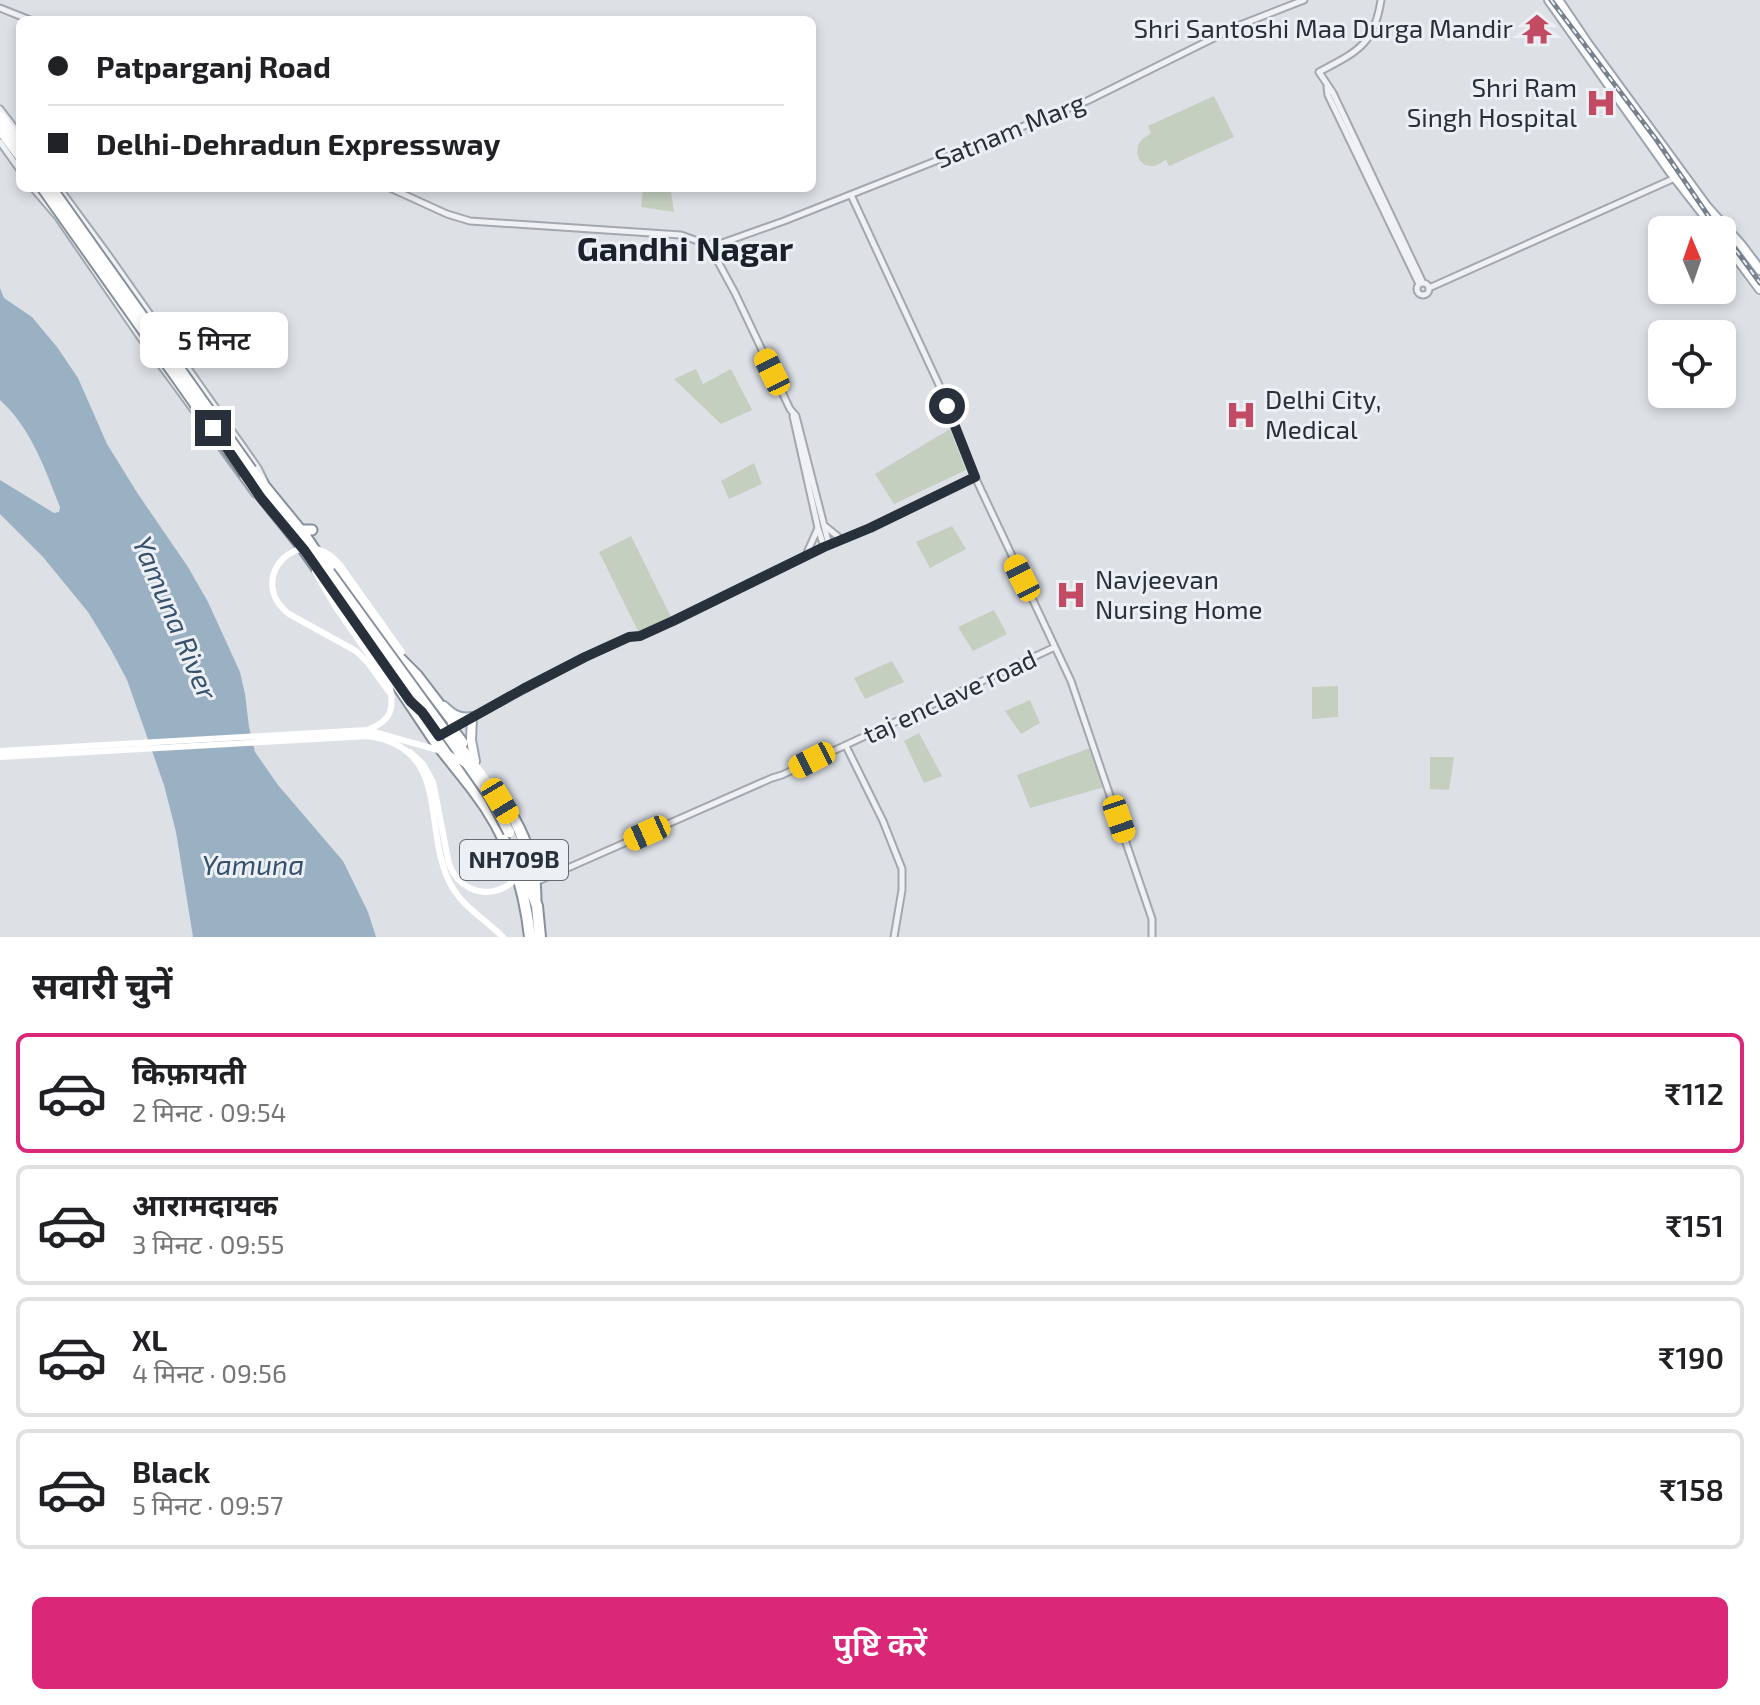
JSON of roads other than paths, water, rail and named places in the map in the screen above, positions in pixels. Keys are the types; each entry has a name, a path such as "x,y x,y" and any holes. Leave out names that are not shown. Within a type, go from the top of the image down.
{"highway":[{"path":"0,117 16,139"},
{"path":"0,129 16,151"},
{"name":"NH709B","path":"54,192 268,505 415,699 473,765 509,832 537,906 540,937"},
{"name":"NH709B","path":"42,194 248,472 269,492 299,530 415,699 458,772 475,791 504,835 526,901 530,937"},
{"path":"299,530 312,530"},
{"path":"317,555 333,566 397,655 432,694 453,722 452,728 473,765 501,797 530,853 537,906"}],"main road":[{"path":"1549,0 1705,216"},
{"path":"1558,0 1698,196 1760,270"},
{"path":"1736,257 1760,289"},
{"path":"392,696 360,654 282,608 272,587 277,565 287,555 303,549 315,549 331,556 417,675"},
{"path":"0,757 33,752 367,730 377,726 392,707 389,684 318,580 305,551"},
{"path":"367,730 445,752 473,765 472,717 454,715 432,694"},
{"path":"0,751 368,736 393,743 423,764 433,782 449,864 455,878 465,886 482,892 496,891 509,885 518,874 523,857 523,845 515,827 448,728 415,699"},
{"path":"410,752 425,778 443,865 451,885 469,909 503,937"}],"street":[{"name":"Satnam Marg","path":"709,245 772,226 1087,101 1240,25 1304,0"},
{"path":"1381,0 1376,21 1365,43 1353,54 1319,72 1333,93 1421,284 1429,288"},
{"path":"0,8 20,16"},
{"path":"0,109 16,130"},
{"path":"0,142 16,164"},
{"path":"1421,284 1418,291 1422,295 1429,288 1676,177"},
{"path":"61,192 258,468 269,492"},
{"path":"399,192 459,219 681,235 709,245 796,416 825,525 827,546"},
{"path":"42,194 250,491 268,505"},
{"path":"851,195 940,387 975,477 1071,681 1152,919 1152,937"},
{"path":"136,331 153,318"},
{"path":"792,411 818,528 827,546"},
{"path":"437,738 523,689 613,644 673,621 975,477"},
{"path":"825,525 841,539"},
{"path":"805,556 818,528"},
{"name":"taj enclave road","path":"536,882 846,746 1055,647"},
{"path":"846,746 883,821 902,869 902,890 894,937"}],"water":[{"name":"Yamuna","path":"0,288 4,298 32,317 78,378 107,444 188,567 240,672 255,752 278,785 343,861 368,912 376,937 193,937 176,832 164,785 127,680 88,612 43,557 0,514 0,480 54,513 59,512 60,507 29,436 0,400"}],"railway":[{"path":"1551,0 1658,142 1708,216"},
{"path":"1736,250 1760,283"}],"place":[{"name":"Shri Santoshi Maa Durga Mandir","path":"1537,29"},
{"name":"Shri Ram Singh Hospital","path":"1601,103"},
{"name":"Delhi City, Medical","path":"1241,415"},
{"name":"Navjeevan Nursing Home","path":"1071,595"}],"district":[{"name":"Gandhi Nagar","path":"685,249"}],"water label":[{"name":"Yamuna River","path":"175,618"}]}
